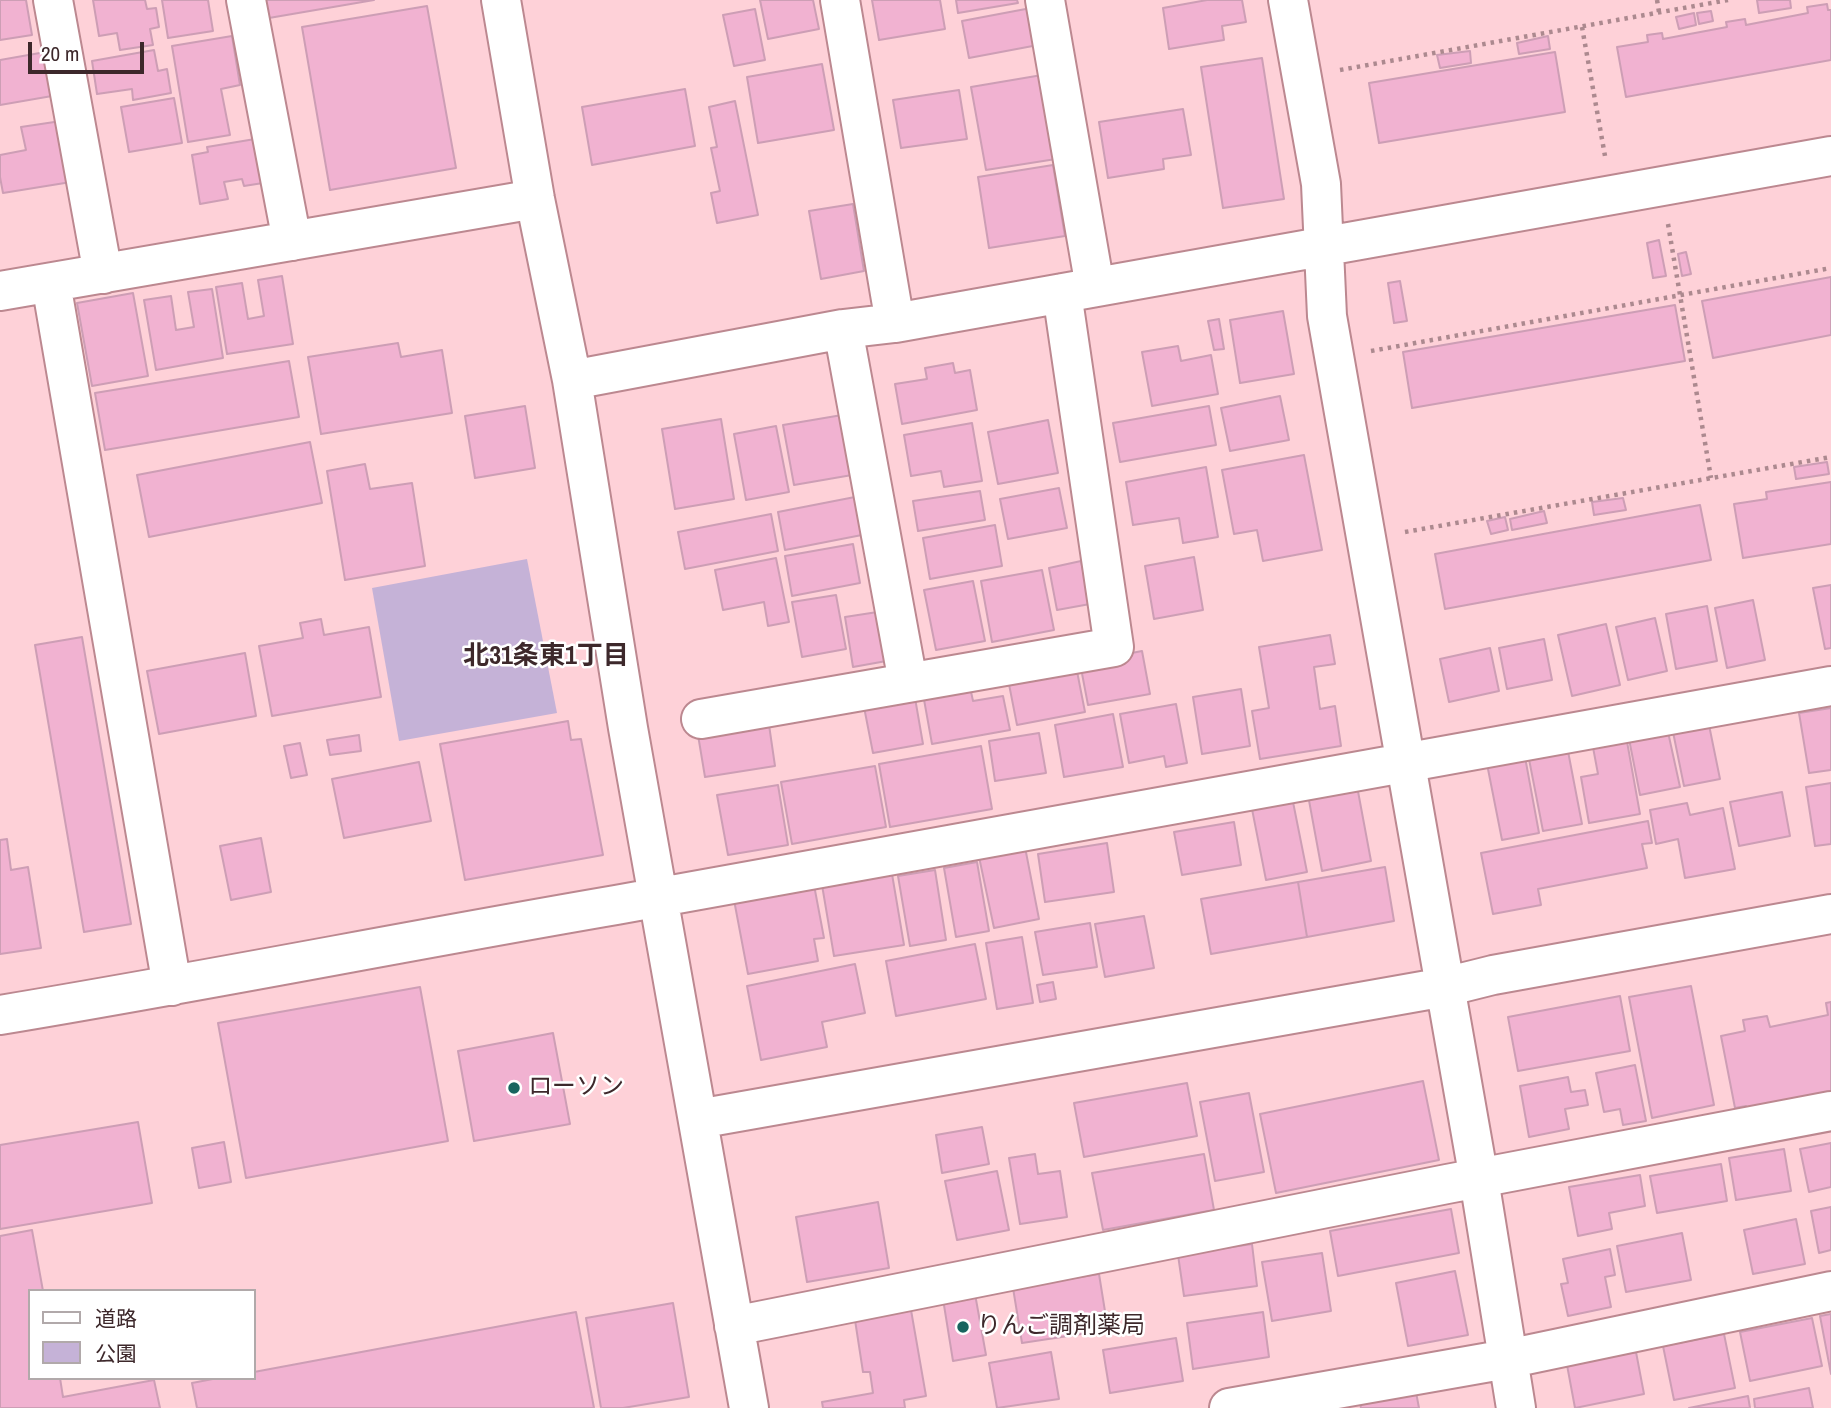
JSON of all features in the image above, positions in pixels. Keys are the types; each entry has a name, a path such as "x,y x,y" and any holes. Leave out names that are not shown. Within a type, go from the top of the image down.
{"street":[{"path":"53,0 103,274"},
{"path":"246,0 292,241"},
{"path":"501,0 536,199 572,380 657,898 749,1408"},
{"path":"840,0 895,323"},
{"path":"701,719 1114,647 1079,290 1045,0"},
{"path":"1288,0 1321,184 1327,316 1479,1179 1516,1408"},
{"path":"572,380 843,329 895,323 1831,156"},
{"path":"0,291 536,199"},
{"path":"51,283 172,986"},
{"path":"843,329 908,682"},
{"path":"0,1015 1406,765 1831,686"},
{"path":"698,1119 1445,987 1493,975 1831,914"},
{"path":"734,1326 1447,1184 1831,1111"},
{"path":"1229,1408 1507,1359 1831,1291"}],"path":[{"path":"1657,0 1659,12"},
{"path":"1332,71 1728,0"},
{"path":"1582,27 1607,164"},
{"path":"1668,222 1711,478"},
{"path":"1363,353 1831,268"},
{"path":"1397,534 1831,457"}],"green space":[{"path":"527,559 557,713 399,741 372,588"}],"building":[{"path":"0,0 26,0 32,35 0,40"},
{"path":"93,0 145,0 147,9 156,8 159,27 150,29 153,45 120,50 117,33 99,36"},
{"path":"162,0 208,0 213,31 168,38"},
{"path":"265,0 374,0 269,18"},
{"path":"760,0 813,0 819,29 768,39"},
{"path":"872,0 940,0 945,29 879,40"},
{"path":"956,0 1017,0 1018,3 958,13"},
{"path":"1207,0 1242,0 1246,22 1222,26 1224,40 1169,49 1163,8"},
{"path":"1757,0 1790,0 1791,8 1759,13"},
{"path":"1827,4 1828,10 1831,10 1831,60 1626,97 1617,47 1648,42 1647,35 1662,33 1663,39 1727,27 1726,22 1745,19 1746,25 1808,13 1807,7"},
{"path":"427,6 456,168 330,190 302,27"},
{"path":"1031,8 1038,45 969,58 962,21"},
{"path":"755,9 765,60 734,66 723,15"},
{"path":"1711,11 1713,21 1699,24 1697,13"},
{"path":"1694,13 1696,25 1679,29 1676,17"},
{"path":"232,36 240,85 221,89 230,135 188,142 172,46"},
{"path":"1548,36 1550,49 1519,54 1517,43"},
{"path":"154,50 158,71 167,69 171,93 133,100 132,89 97,94 92,61"},
{"path":"51,51 52,96 0,105 0,60"},
{"path":"1470,51 1471,63 1440,68 1437,55"},
{"path":"1555,52 1565,112 1379,143 1369,83"},
{"path":"1262,58 1284,199 1223,208 1201,67"},
{"path":"822,64 834,130 758,143 747,77"},
{"path":"1042,75 1056,159 986,170 971,87"},
{"path":"685,89 695,146 592,165 582,107"},
{"path":"959,90 967,139 901,148 893,100"},
{"path":"174,98 182,143 129,152 121,107"},
{"path":"735,101 758,215 717,223 711,193 720,191 711,148 717,147 709,107"},
{"path":"1183,109 1191,155 1163,159 1164,169 1108,178 1099,122"},
{"path":"61,121 71,182 3,193 0,155 26,150 21,127"},
{"path":"255,139 263,183 244,186 242,179 224,182 228,199 200,204 192,155 208,152 207,147"},
{"path":"1053,165 1065,236 989,248 978,177"},
{"path":"853,204 864,271 821,279 809,211"},
{"path":"1659,240 1666,276 1653,278 1647,243"},
{"path":"1686,252 1691,274 1682,276 1678,254"},
{"path":"282,276 293,344 227,354 216,287 242,283 248,319 264,316 258,280"},
{"path":"1831,277 1831,335 1713,358 1702,301"},
{"path":"1400,281 1407,321 1394,323 1388,283"},
{"path":"212,289 223,358 156,370 144,300 171,296 176,330 194,327 188,292"},
{"path":"133,293 148,376 92,386 77,303"},
{"path":"1675,305 1685,361 1412,408 1403,352"},
{"path":"1283,311 1294,374 1240,383 1230,320"},
{"path":"1219,319 1224,349 1214,350 1208,321"},
{"path":"398,343 401,357 442,350 452,413 321,434 308,357"},
{"path":"1178,346 1181,361 1211,355 1218,394 1152,406 1142,352"},
{"path":"289,361 299,417 105,450 95,393"},
{"path":"953,363 955,373 970,370 977,410 902,424 895,384 927,379 925,368"},
{"path":"1280,396 1289,440 1230,451 1221,408"},
{"path":"525,406 535,468 475,478 465,416"},
{"path":"1209,406 1216,445 1120,462 1113,423"},
{"path":"842,415 852,475 794,485 783,425"},
{"path":"721,419 734,499 675,509 662,429"},
{"path":"1048,420 1058,473 998,484 988,432"},
{"path":"972,423 982,481 944,487 941,471 911,476 904,435"},
{"path":"776,426 789,492 746,500 734,434"},
{"path":"310,442 322,503 149,537 137,475"},
{"path":"1304,455 1322,550 1263,561 1257,530 1234,534 1222,470"},
{"path":"1827,462 1829,474 1796,479 1794,467"},
{"path":"365,464 370,489 412,483 425,566 345,580 327,471"},
{"path":"1206,467 1218,537 1183,543 1179,518 1133,525 1126,482"},
{"path":"1831,482 1831,544 1743,558 1734,504 1767,499 1766,492"},
{"path":"1059,488 1067,528 1008,539 1000,499"},
{"path":"980,491 985,520 918,531 913,501"},
{"path":"860,496 867,534 785,550 778,512"},
{"path":"1623,498 1626,510 1594,515 1592,502"},
{"path":"1700,505 1711,560 1445,609 1435,554"},
{"path":"1544,511 1547,523 1512,530 1510,519"},
{"path":"771,514 778,551 685,569 678,532"},
{"path":"1505,517 1508,530 1491,534 1487,521"},
{"path":"995,525 1002,566 930,579 923,538"},
{"path":"853,544 860,583 792,596 785,556"},
{"path":"1194,557 1203,610 1154,619 1145,566"},
{"path":"776,558 789,622 768,626 764,602 723,610 715,570"},
{"path":"1081,561 1090,604 1057,610 1049,568"},
{"path":"1042,570 1054,630 992,642 981,581"},
{"path":"973,581 985,641 936,650 924,590"},
{"path":"1831,585 1831,648 1825,649 1813,588"},
{"path":"836,595 846,649 802,657 792,602"},
{"path":"1753,600 1765,660 1727,668 1715,608"},
{"path":"1707,606 1717,661 1676,669 1666,614"},
{"path":"884,611 892,660 853,667 845,617"},
{"path":"1655,618 1667,671 1628,680 1616,627"},
{"path":"321,619 324,635 369,627 381,697 272,716 259,646 303,638 300,623"},
{"path":"1606,624 1620,685 1572,696 1558,635"},
{"path":"1330,635 1335,664 1314,667 1320,709 1335,706 1341,746 1260,759 1252,711 1269,708 1259,647"},
{"path":"82,637 131,924 84,932 35,645"},
{"path":"1544,639 1552,680 1507,689 1499,648"},
{"path":"1490,648 1499,691 1449,702 1440,659"},
{"path":"1142,651 1150,694 1088,705 1080,663"},
{"path":"245,653 256,716 159,734 147,671"},
{"path":"1075,661 1085,712 1017,725 1007,674"},
{"path":"970,687 973,701 1003,696 1010,730 932,744 923,694"},
{"path":"1241,689 1250,746 1202,754 1193,697"},
{"path":"915,698 923,744 873,753 864,707"},
{"path":"1176,704 1187,763 1166,767 1164,756 1129,763 1120,714"},
{"path":"1831,708 1831,770 1809,773 1799,713"},
{"path":"1113,714 1123,767 1064,777 1055,725"},
{"path":"768,718 775,766 705,777 697,729"},
{"path":"568,721 571,740 581,739 603,855 465,880 440,744"},
{"path":"1709,725 1720,779 1684,786 1673,732"},
{"path":"1668,732 1680,787 1640,795 1629,739"},
{"path":"1039,733 1046,773 995,781 989,741"},
{"path":"359,735 361,751 330,755 327,740"},
{"path":"1626,736 1640,814 1589,823 1581,777 1598,774 1592,742"},
{"path":"300,743 307,775 291,778 284,746"},
{"path":"981,746 992,809 890,827 879,764"},
{"path":"1567,746 1582,824 1543,831 1528,754"},
{"path":"1525,757 1539,833 1502,840 1487,764"},
{"path":"419,762 431,821 344,838 332,779"},
{"path":"875,766 886,827 792,844 781,782"},
{"path":"1831,783 1831,844 1815,846 1806,787"},
{"path":"778,785 788,845 728,855 717,795"},
{"path":"1357,786 1371,861 1322,871 1308,795"},
{"path":"1782,792 1790,836 1739,846 1730,802"},
{"path":"1292,797 1307,872 1266,880 1251,804"},
{"path":"1687,803 1690,815 1723,808 1735,869 1685,878 1678,839 1656,844 1650,810"},
{"path":"1648,821 1652,843 1642,844 1647,868 1538,889 1541,905 1493,914 1481,853"},
{"path":"1234,822 1241,865 1182,875 1174,832"},
{"path":"261,838 271,892 231,900 220,846"},
{"path":"7,839 11,870 28,867 41,948 0,954 0,840"},
{"path":"1024,842 1039,919 994,928 978,852"},
{"path":"1107,843 1114,892 1045,902 1038,854"},
{"path":"977,862 989,931 956,937 944,868"},
{"path":"1385,867 1394,921 1307,937 1298,882"},
{"path":"935,870 946,940 910,946 898,876"},
{"path":"892,874 904,945 834,956 822,885"},
{"path":"1298,882 1307,937 1211,954 1201,899"},
{"path":"814,885 824,938 814,939 818,961 748,974 734,900"},
{"path":"1144,916 1154,968 1105,977 1095,924"},
{"path":"1090,923 1097,967 1043,975 1035,932"},
{"path":"1022,937 1033,1003 997,1009 986,943"},
{"path":"975,944 986,999 896,1016 886,961"},
{"path":"855,964 865,1013 822,1022 827,1047 761,1060 747,986"},
{"path":"1053,982 1056,999 1040,1002 1037,985"},
{"path":"1691,986 1714,1105 1652,1118 1629,997"},
{"path":"420,987 448,1141 246,1178 218,1023"},
{"path":"1620,996 1630,1051 1518,1071 1508,1017"},
{"path":"1831,1002 1831,1097 1748,1114 1746,1106 1735,1108 1721,1036 1745,1031 1743,1020 1767,1016 1770,1027 1828,1015 1826,1003"},
{"path":"553,1033 570,1124 474,1141 458,1051"},
{"path":"1635,1065 1646,1121 1623,1125 1620,1109 1604,1112 1596,1073"},
{"path":"1568,1077 1571,1092 1585,1090 1588,1105 1565,1109 1569,1129 1529,1137 1520,1086"},
{"path":"1423,1081 1439,1160 1276,1193 1260,1114"},
{"path":"1187,1083 1197,1136 1084,1157 1074,1103"},
{"path":"1249,1093 1264,1172 1215,1181 1200,1102"},
{"path":"138,1122 152,1203 0,1229 0,1145"},
{"path":"982,1127 989,1164 942,1173 936,1135"},
{"path":"224,1142 231,1182 199,1188 192,1148"},
{"path":"1831,1143 1831,1187 1809,1192 1800,1149"},
{"path":"1784,1149 1791,1191 1736,1200 1729,1158"},
{"path":"1035,1154 1038,1174 1060,1171 1067,1217 1020,1224 1009,1158"},
{"path":"1204,1154 1214,1210 1103,1230 1092,1173"},
{"path":"1721,1164 1727,1201 1657,1213 1650,1176"},
{"path":"997,1171 1009,1230 957,1240 945,1181"},
{"path":"1640,1175 1645,1206 1609,1213 1612,1229 1578,1236 1569,1187"},
{"path":"878,1202 889,1268 807,1282 796,1217"},
{"path":"1831,1207 1831,1250 1819,1253 1811,1211"},
{"path":"1451,1209 1459,1253 1338,1276 1330,1231"},
{"path":"1796,1219 1805,1264 1753,1274 1744,1230"},
{"path":"32,1230 43,1289 28,1289 28,1380 60,1380 63,1397 154,1380 160,1408 0,1408 0,1236"},
{"path":"1682,1233 1691,1280 1626,1292 1617,1246"},
{"path":"1252,1244 1257,1286 1184,1296 1178,1255"},
{"path":"1610,1249 1615,1275 1605,1277 1611,1307 1568,1316 1561,1284 1568,1283 1563,1259"},
{"path":"1322,1253 1331,1311 1272,1321 1262,1262"},
{"path":"1455,1271 1468,1335 1408,1346 1396,1283"},
{"path":"1099,1274 1108,1330 1022,1343 1013,1288"},
{"path":"975,1294 986,1355 953,1361 943,1299"},
{"path":"673,1303 689,1397 623,1408 601,1408 586,1318"},
{"path":"911,1310 926,1396 904,1400 905,1408 823,1408 822,1402 873,1393 870,1372 863,1372 855,1320"},
{"path":"576,1312 594,1408 197,1408 192,1383 208,1380 256,1380 256,1372"},
{"path":"1263,1312 1269,1357 1193,1369 1187,1323"},
{"path":"1831,1314 1831,1374 1820,1316"},
{"path":"1812,1318 1822,1366 1750,1381 1740,1332"},
{"path":"1724,1334 1735,1388 1674,1400 1663,1346"},
{"path":"1176,1338 1183,1381 1110,1393 1103,1350"},
{"path":"1051,1352 1059,1399 997,1408 989,1363"},
{"path":"1636,1352 1644,1394 1575,1408 1567,1365"},
{"path":"1415,1387 1419,1408 1361,1408 1359,1398"},
{"path":"1809,1388 1813,1408 1755,1408 1754,1399"},
{"path":"1748,1396 1750,1408 1689,1408"}],"place":[{"name":"ローソン","path":"514,1088"},
{"name":"りんご調剤薬局","path":"963,1327"}],"district":[{"name":"北31条東1丁目","path":"546,657"}]}
